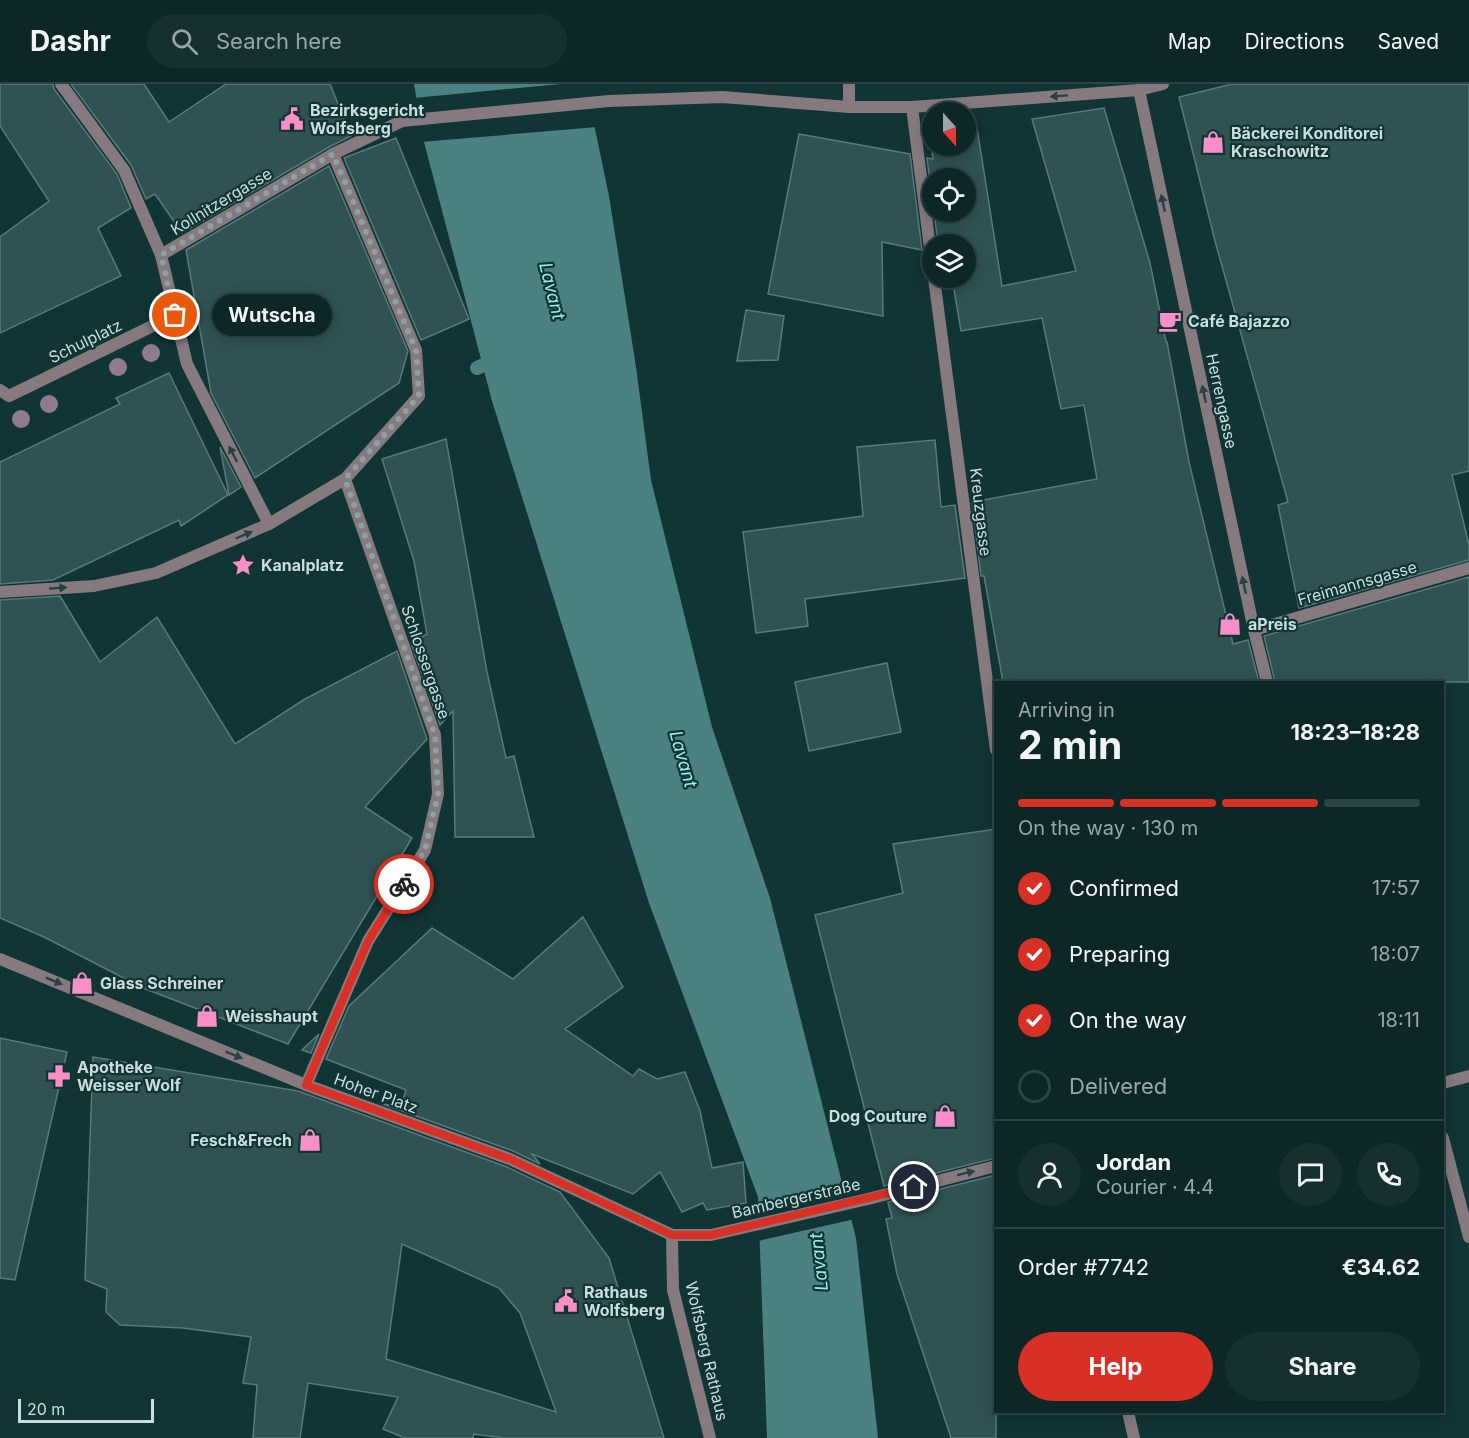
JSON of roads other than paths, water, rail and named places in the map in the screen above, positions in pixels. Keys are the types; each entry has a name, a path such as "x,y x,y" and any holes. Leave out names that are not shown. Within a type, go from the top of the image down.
{"street":[{"path":"61,84 124,170 161,255"},
{"path":"849,84 849,107"},
{"name":"Kollnitzergasse","path":"269,524 187,364 161,255 333,154 396,123 410,119 603,102 722,97 849,107 912,107 1139,90 1162,84"},
{"name":"Herrengasse","path":"1139,90 1254,630 1268,681"},
{"path":"912,107 928,234"},
{"path":"0,592 94,586 156,573 269,524 345,479 419,396 416,350 333,154"},
{"name":"Kreuzgasse","path":"935,288 994,735"},
{"name":"Schulplatz","path":"4,393 175,315"},
{"name":"Schlossergasse","path":"306,1085 368,941 425,850 438,794 435,735 345,479"},
{"name":"Freimannsgasse","path":"1254,630 1469,568"},
{"name":"Hoher Platz","path":"0,959 306,1085 510,1159 672,1235"},
{"path":"1444,1083 1469,1076"},
{"path":"1444,1142 1469,1237"},
{"name":"Bambergerstraße","path":"672,1235 711,1235 868,1199 994,1167"},
{"name":"Wolfsberg Rathaus","path":"672,1235 673,1290 711,1438"},
{"path":"1128,1413 1134,1438"}],"water":[{"name":"Lavant","path":"414,84 590,84 595,129 609,196 636,367 651,480 712,727 770,898 856,1238 878,1438 767,1438 758,1197 649,903 492,401 424,142"}],"waterway":[{"path":"477,368 500,358"}],"place":[{"name":"Bezirksgericht Wolfsberg","path":"292,119"},
{"name":"Bäckerei Konditorei Kraschowitz","path":"1213,142"},
{"name":"Wutscha","path":"175,315"},
{"name":"Café Bajazzo","path":"1170,321"},
{"name":"Kanalplatz","path":"243,565"},
{"name":"aPreis","path":"1230,624"},
{"name":"Glass Schreiner","path":"82,983"},
{"name":"Weisshaupt","path":"207,1016"},
{"name":"Apotheke Weisser Wolf","path":"59,1076"},
{"name":"Dog Couture","path":"945,1116"},
{"name":"Fesch&Frech","path":"310,1140"},
{"name":"Rathaus Wolfsberg","path":"566,1301"}]}
